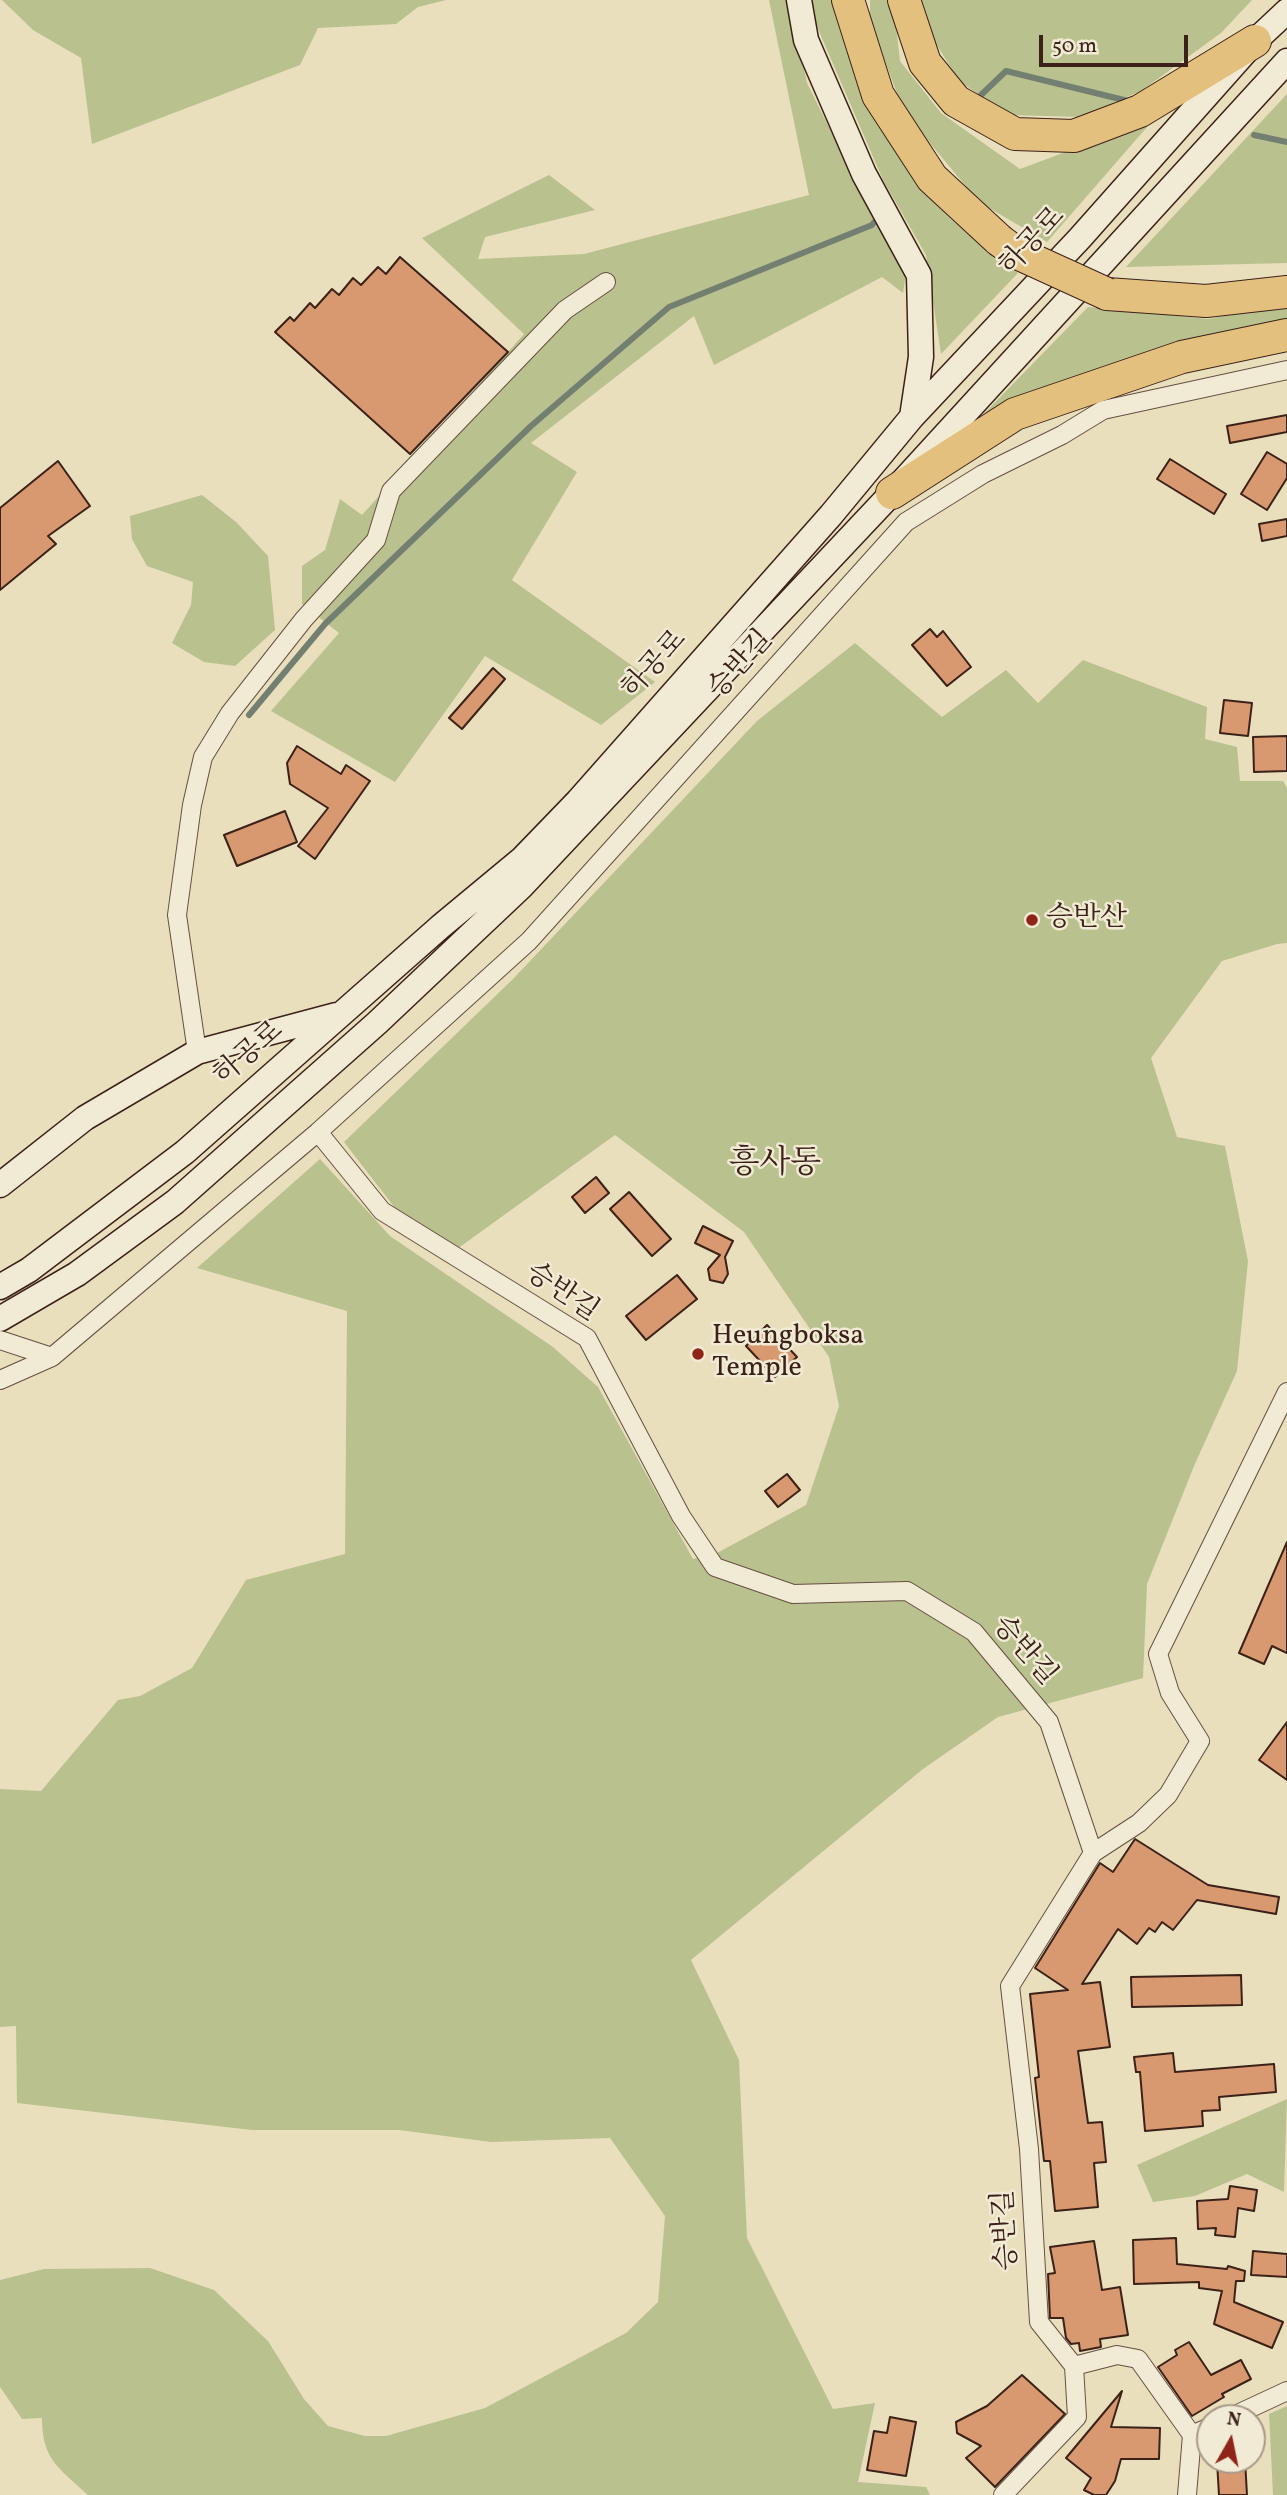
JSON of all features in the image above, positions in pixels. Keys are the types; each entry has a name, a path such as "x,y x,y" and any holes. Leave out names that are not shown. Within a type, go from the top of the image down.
{"highway":[{"path":"848,0 878,94 932,178 1015,252 1107,295 1206,301 1287,292"},
{"path":"904,0 925,63 956,101 1016,134 1074,136 1140,111 1255,41"},
{"path":"892,493 1014,414 1182,357 1287,335"}],"street":[{"path":"799,0 806,40 853,149 919,275 922,357 912,417"},
{"name":"하공로","path":"0,1287 29,1270 185,1153 522,859 578,801 831,515 912,417 1080,238 1255,41 1287,11"},
{"name":"하공로","path":"0,1319 77,1274 174,1202 377,1023 512,896 892,493 1287,61"},
{"path":"197,1052 177,915 192,805 203,757 230,713 304,619 376,540 391,491 565,310 607,282"},
{"name":"승반길","path":"0,1380 52,1357 318,1132 529,942 906,522 983,474 1062,435 1103,410 1287,370"},
{"path":"0,1185 85,1118 197,1052 344,1013"},
{"name":"승반길","path":"318,1132 382,1211 587,1339 681,1516 715,1567 793,1594 907,1591 974,1632 1049,1722 1093,1853 1010,1986 1029,2149 1039,2322 1074,2366"},
{"path":"0,1340 52,1357"},
{"path":"1093,1853 1139,1824 1168,1795 1200,1741 1170,1693 1158,1654 1287,1392"},
{"path":"1003,2495 1077,2417 1074,2366 1117,2355 1138,2359 1192,2435 1187,2495"},
{"path":"1259,2404 1287,2391"},
{"path":"1192,2435 1196,2433"}],"green space":[{"path":"2,0 446,0 418,7 396,24 318,28 300,65 92,144 81,58 33,30"},
{"path":"769,0 790,0 807,83 866,202 906,274 903,293 882,277 714,365 694,316 531,443 577,472 512,580 655,682 601,725 485,656 395,782 271,711 339,633 302,604 302,566 325,550 340,499 362,515 524,334 422,238 549,175 595,210 485,237 478,259 584,254 809,195"},
{"path":"812,0 841,0 851,53 861,81 887,136 919,184 955,223 1018,273 941,354 926,255 883,180 812,15"},
{"path":"870,0 893,0 900,61 941,113 1020,169 1154,119 1047,242 979,202 904,112 870,21"},
{"path":"920,0 1252,0 1221,33 1141,91 1080,117 1009,115 959,81 919,16"},
{"path":"1287,94 1287,263 1126,267"},
{"path":"1287,304 1287,324 1128,358 968,430 1088,307 1208,319"},
{"path":"202,495 236,522 268,556 275,630 235,666 204,662 172,643 191,605 193,582 147,566 132,539 130,516"},
{"path":"855,643 942,717 1006,670 1038,703 1083,660 1207,707 1205,739 1237,747 1240,781 1283,781 1287,788 1287,943 1222,961 1151,1058 1177,1137 1225,1146 1248,1261 1237,1371 1194,1466 1147,1584 1143,1678 998,1717 923,1769 691,1960 739,2060 747,2238 833,2409 875,2403 858,2482 926,2487 930,2495 88,2495 61,2470 49,2454 42,2418 22,2419 0,2387 0,2280 44,2269 150,2268 214,2290 268,2341 304,2399 328,2426 365,2436 386,2436 485,2408 626,2333 658,2302 665,2216 610,2138 491,2142 399,2130 252,2130 17,2103 16,2026 0,2027 0,1789 41,1791 118,1700 140,1696 192,1668 246,1580 345,1554 347,1311 197,1268 320,1159 390,1236 553,1347 598,1387 693,1559 717,1553 806,1505 839,1406 829,1357 744,1232 615,1135 457,1249 395,1208 344,1142 513,979 757,721"},
{"path":"1287,2099 1284,2192 1247,2174 1195,2196 1153,2202 1137,2165"},
{"path":"1287,2406 1287,2495 1273,2495 1269,2414"}],"building":[{"path":"400,257 508,352 410,454 275,332 290,317 294,321 310,303 315,308 332,289 339,295 353,278 361,285 378,267 386,274"},
{"path":"1287,415 1287,432 1230,443 1227,426"},
{"path":"1267,452 1287,464 1287,478 1267,510 1241,494"},
{"path":"1170,459 1226,494 1214,514 1157,479"},
{"path":"58,461 90,506 48,536 56,544 0,590 0,508"},
{"path":"1287,519 1287,536 1262,541 1259,524"},
{"path":"930,629 937,637 943,631 971,667 947,686 912,645"},
{"path":"493,668 505,679 462,729 449,718"},
{"path":"1224,700 1252,703 1248,736 1220,733"},
{"path":"1287,736 1287,771 1254,772 1253,737"},
{"path":"297,746 341,774 346,765 370,781 315,859 298,846 328,808 290,784 287,763"},
{"path":"285,811 297,842 237,866 224,835"},
{"path":"596,1177 609,1193 585,1213 572,1197"},
{"path":"629,1192 671,1239 652,1256 610,1209"},
{"path":"703,1226 733,1241 725,1257 728,1274 723,1283 710,1280 708,1269 720,1255 695,1243"},
{"path":"677,1275 697,1299 646,1340 626,1316"},
{"path":"767,1325 797,1357 775,1377 746,1346"},
{"path":"787,1474 800,1490 778,1507 765,1491"},
{"path":"1287,1542 1287,1653 1272,1646 1264,1664 1239,1653"},
{"path":"1287,1722 1287,1780 1259,1760"},
{"path":"1135,1839 1208,1885 1279,1897 1276,1914 1197,1900 1173,1930 1162,1922 1155,1932 1149,1928 1137,1944 1118,1929 1082,1984 1100,1982 1110,2047 1078,2051 1088,2123 1102,2122 1106,2162 1094,2163 1098,2207 1055,2211 1050,2161 1044,2161 1030,1994 1068,1990 1035,1968 1100,1863 1113,1872"},
{"path":"1241,1975 1242,2005 1132,2007 1131,1977"},
{"path":"1173,2053 1175,2072 1274,2064 1276,2092 1219,2097 1220,2110 1202,2111 1203,2126 1145,2131 1140,2072 1136,2072 1134,2057"},
{"path":"1230,2186 1257,2190 1254,2211 1238,2208 1235,2237 1215,2235 1216,2228 1198,2229 1197,2201 1228,2199"},
{"path":"1176,2238 1177,2264 1227,2269 1228,2266 1245,2271 1244,2281 1236,2281 1234,2302 1283,2322 1272,2348 1214,2324 1222,2291 1199,2288 1199,2282 1134,2284 1133,2240"},
{"path":"1094,2241 1102,2290 1120,2287 1128,2335 1100,2339 1101,2347 1080,2351 1079,2343 1071,2344 1066,2338 1063,2318 1050,2318 1048,2274 1055,2273 1050,2247"},
{"path":"1253,2251 1287,2254 1287,2277 1251,2275"},
{"path":"1189,2342 1211,2375 1241,2360 1251,2379 1222,2394 1224,2397 1212,2404 1196,2404 1196,2414 1192,2416 1158,2367 1177,2355 1175,2350"},
{"path":"1022,2375 1065,2414 995,2487 966,2458 981,2446 957,2433 956,2422 987,2406"},
{"path":"1122,2391 1111,2427 1160,2428 1159,2459 1121,2459 1115,2481 1106,2495 1094,2495 1084,2490 1091,2478 1066,2458"},
{"path":"890,2417 916,2422 906,2476 867,2470 874,2431 887,2433"},
{"path":"1218,2474 1246,2474 1247,2495 1219,2495"}],"waterway":[{"path":"981,95 1006,71 1132,102"},
{"path":"1254,135 1287,142"},
{"path":"249,715 325,624 531,426 669,307 872,225 876,220"}],"place":[{"name":"승반산","path":"1032,920"},
{"name":"Heungboksa Temple","path":"698,1354"}],"district":[{"name":"흥사동","path":"775,1166"}]}
